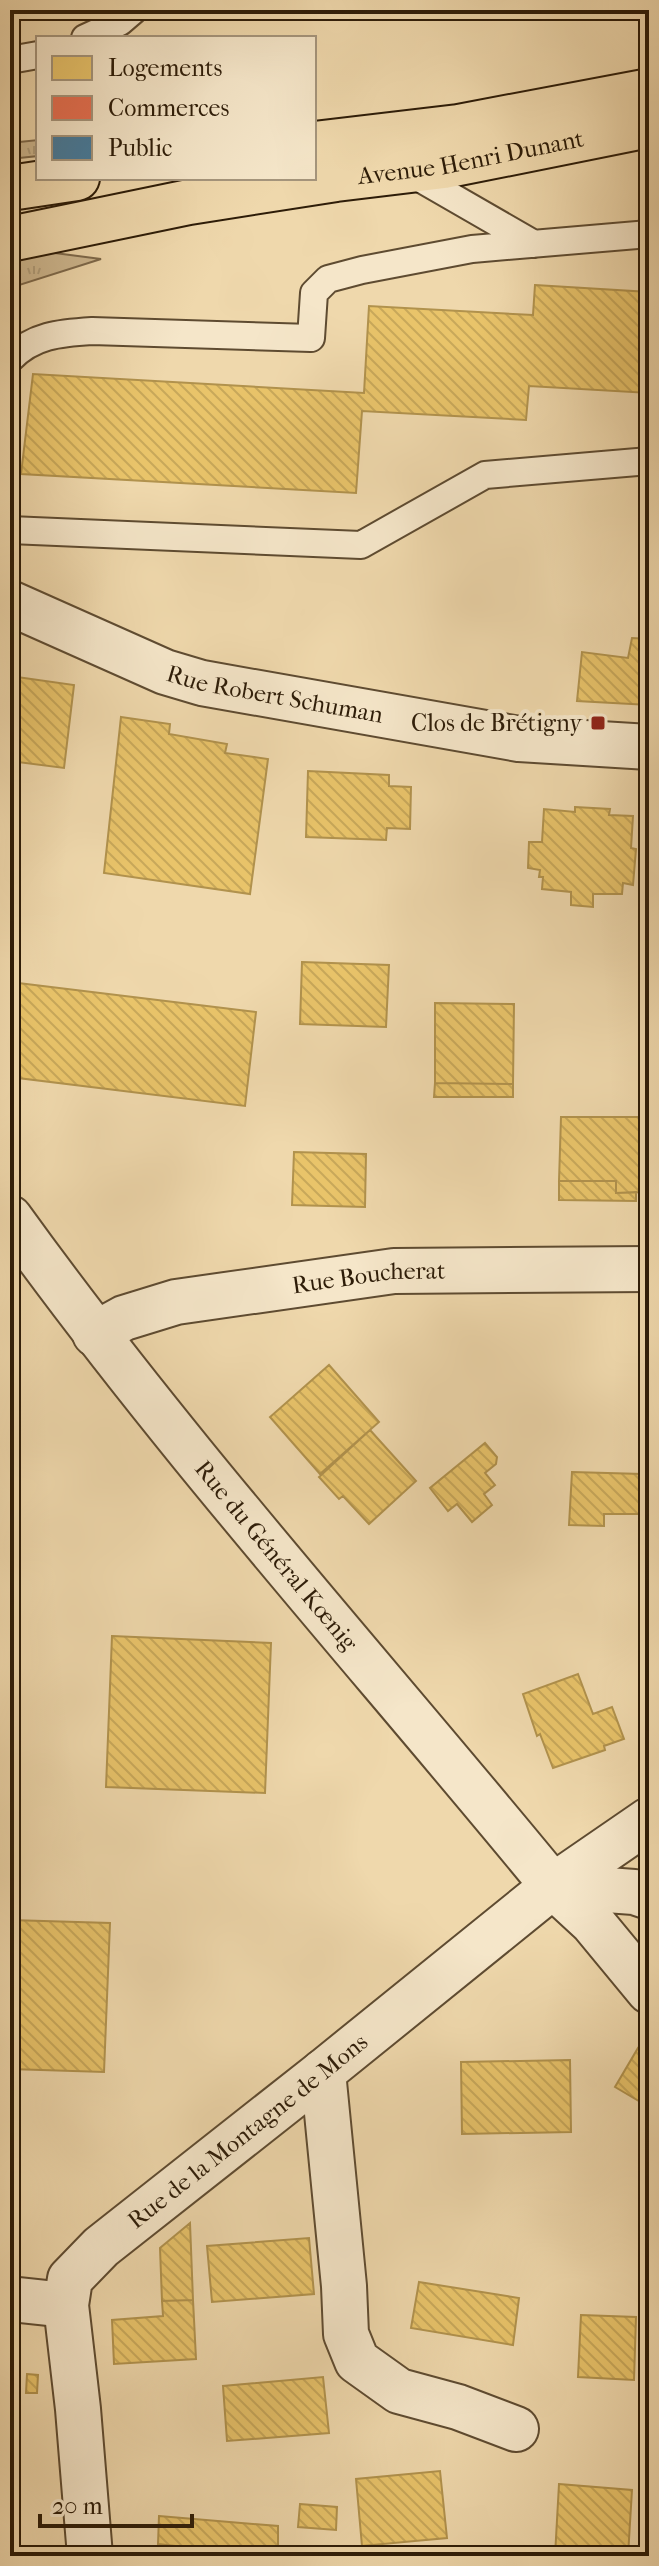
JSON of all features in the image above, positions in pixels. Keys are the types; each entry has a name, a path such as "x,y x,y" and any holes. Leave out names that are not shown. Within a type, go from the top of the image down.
{"main road":[{"name":"Avenue Henri Dunant","path":"316,144 458,127 649,91"},
{"name":"Avenue Henri Dunant","path":"10,239 189,202 444,166 649,125"},
{"path":"10,188 64,180"}],"street":[{"name":"Rue Robert Schuman","path":"10,603 165,672 202,683 519,739 649,747"},
{"name":"Rue du Général Kœnig","path":"10,1218 95,1334 553,1886 592,1922 649,1991"},
{"name":"Rue Boucherat","path":"95,1334 124,1318 176,1302 394,1271 649,1269"},
{"name":"Rue de la Montagne de Mons","path":"90,2556 66,2305 70,2279 85,2261 553,1886 649,1820"},
{"path":"553,1886 634,1892 649,1897"},
{"path":"323,2072 343,2271 346,2334 357,2361 399,2391 458,2407 516,2429"},
{"path":"10,2299 66,2305"}],"lane":[{"path":"89,36 120,22 134,10"},
{"path":"10,60 36,55"},
{"path":"407,170 534,244"},
{"path":"10,359 29,343 56,333 92,331 311,338 314,293 328,279 472,249 649,234"},
{"path":"10,530 361,545 485,475 649,461"}],"green space":[{"path":"36,140 36,156 10,159 10,143"},
{"path":"47,252 101,259 10,288 10,261"}],"building: Logements":[{"path":"535,285 649,292 649,393 529,386 526,420 362,411 356,493 21,474 33,374 364,393 369,306 533,315"},
{"path":"632,638 649,639 649,705 577,701 582,652 628,658"},
{"path":"10,676 74,685 64,768 10,761"},
{"path":"121,717 170,724 169,734 227,744 225,753 268,759 250,894 104,873"},
{"path":"308,771 389,775 389,786 411,787 410,829 387,828 386,840 306,837"},
{"path":"575,807 610,809 609,815 633,816 631,848 636,849 633,885 623,883 622,894 593,894 593,907 571,905 571,892 542,889 540,870 528,868 529,842 542,842 544,809 575,812"},
{"path":"302,962 389,965 386,1027 300,1024"},
{"path":"10,982 256,1012 245,1106 10,1077"},
{"path":"435,1003 514,1004 513,1084 435,1083"},
{"path":"435,1083 513,1084 513,1097 434,1097"},
{"path":"561,1117 649,1117 649,1192 616,1193 616,1181 559,1181"},
{"path":"294,1152 366,1154 365,1207 292,1205"},
{"path":"559,1181 616,1181 616,1193 636,1192 636,1201 559,1200"},
{"path":"329,1365 379,1422 320,1474 270,1417"},
{"path":"370,1430 416,1481 369,1524 343,1496 339,1499 319,1477"},
{"path":"485,1443 497,1457 496,1464 485,1473 495,1485 484,1494 492,1505 472,1522 457,1504 448,1511 430,1488"},
{"path":"572,1472 642,1474 641,1514 604,1514 604,1526 569,1525"},
{"path":"112,1636 271,1643 265,1793 106,1787"},
{"path":"578,1674 593,1714 612,1707 624,1739 604,1746 605,1750 553,1768 540,1734 537,1736 523,1694"},
{"path":"10,1920 110,1923 104,2072 10,2069"},
{"path":"638,2048 649,2055 649,2107 615,2087"},
{"path":"570,2060 571,2132 462,2134 461,2062"},
{"path":"190,2223 193,2300 162,2301 160,2248"},
{"path":"309,2238 314,2294 212,2302 207,2246"},
{"path":"419,2282 519,2298 513,2345 411,2328"},
{"path":"193,2300 196,2359 114,2364 112,2320 163,2316 162,2301"},
{"path":"581,2315 636,2317 634,2380 578,2377"},
{"path":"27,2374 38,2375 37,2393 26,2393"},
{"path":"323,2377 329,2433 227,2441 223,2386"},
{"path":"440,2471 447,2538 362,2546 356,2479"},
{"path":"559,2484 632,2490 628,2556 555,2556"},
{"path":"300,2504 337,2507 336,2530 298,2527"},
{"path":"159,2516 278,2526 278,2556 201,2556 201,2549 158,2544"},
{"path":"278,2548 317,2548 318,2556 278,2556"}],"building: Commerces":[{"path":"415,10 440,10 418,18"}],"building: Public":[{"path":"10,10 28,10 10,18"}],"place":[{"name":"Clos de Brétigny","path":"598,723"}]}
